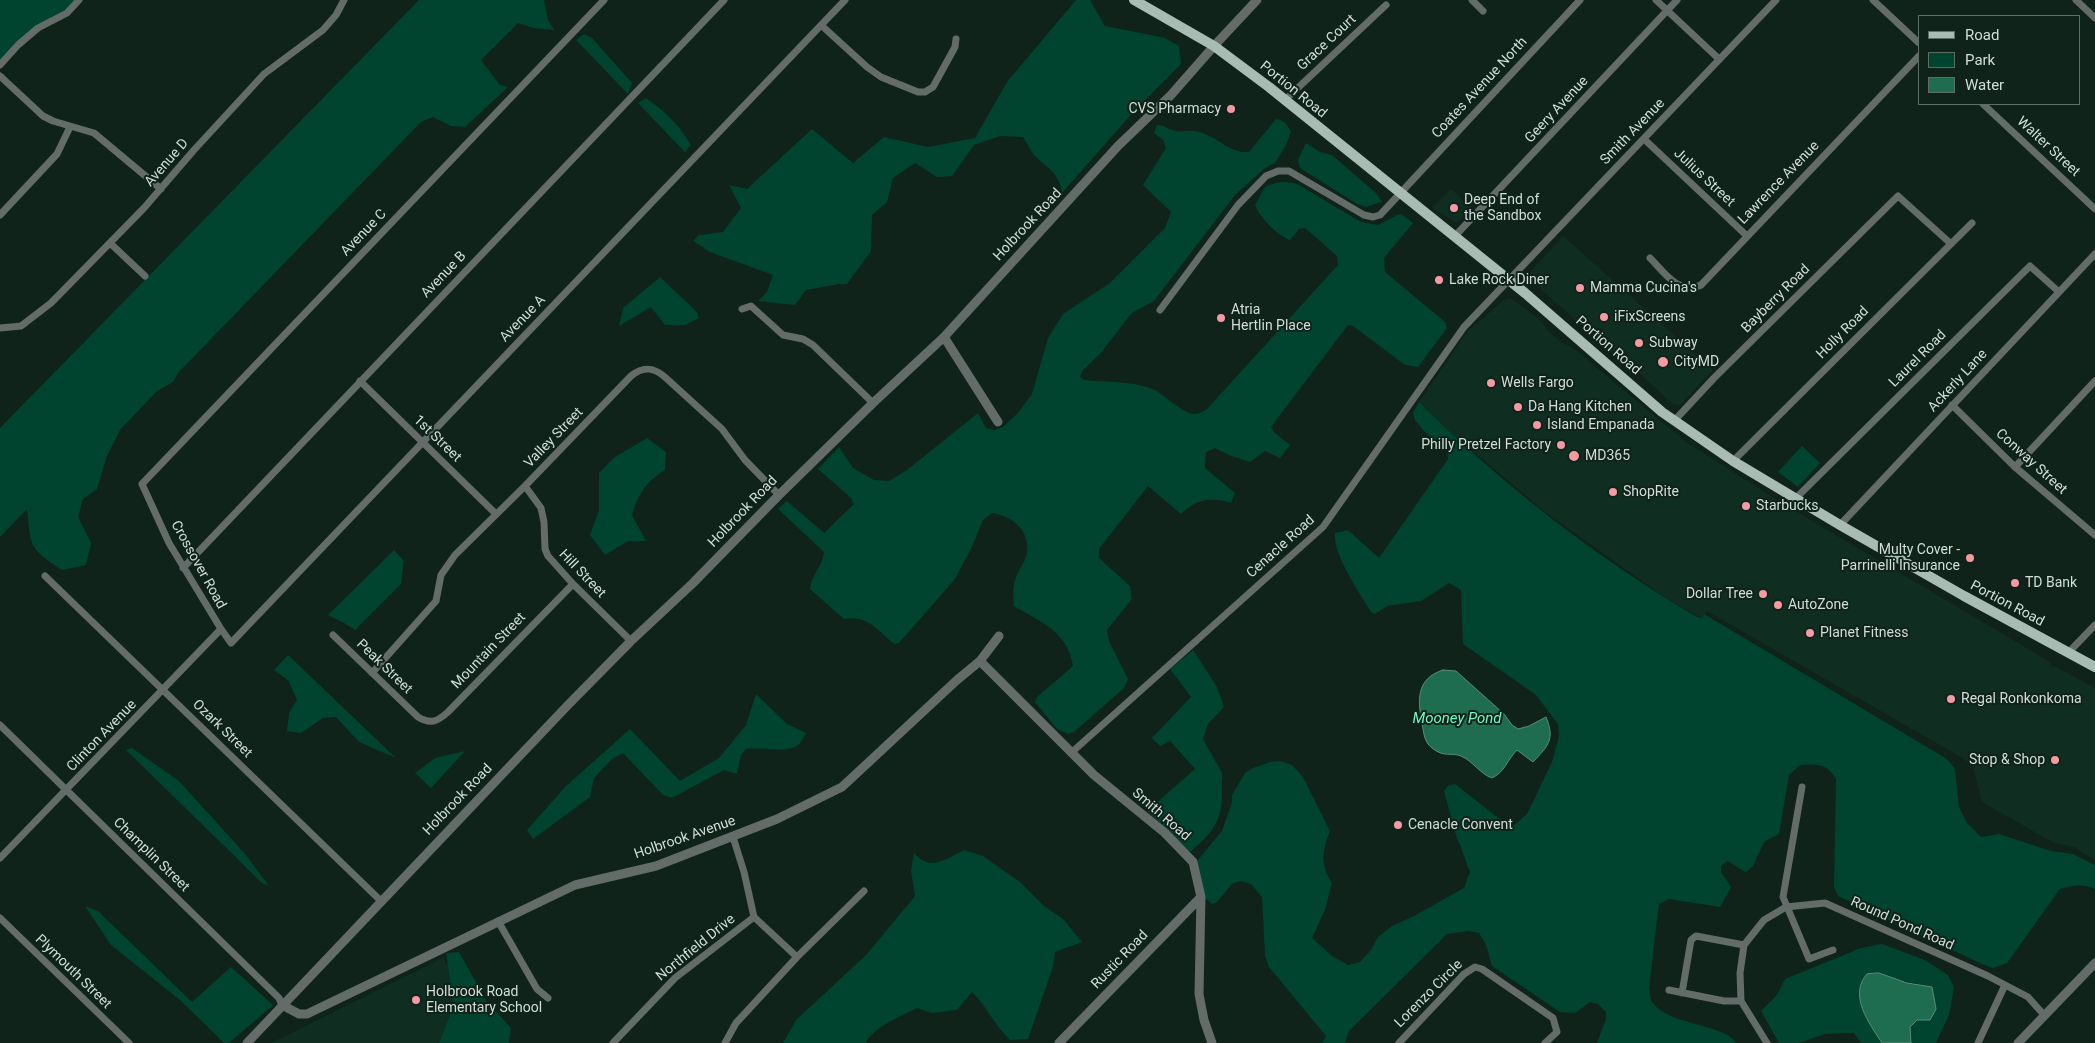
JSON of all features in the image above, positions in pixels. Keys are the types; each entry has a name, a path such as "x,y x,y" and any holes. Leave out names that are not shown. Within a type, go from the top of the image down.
{"main road":[{"name":"Portion Road","path":"1134,0 1214,46 1285,100 1537,303 1674,421 1733,461 1840,525 1964,596 2095,667"}],"street":[{"path":"0,65 18,45 38,28 67,13 79,0"},
{"name":"Avenue D","path":"0,328 20,326 38,314 110,243 161,189 264,74 323,30 336,15 344,0"},
{"name":"Avenue C","path":"142,484 604,0"},
{"name":"Avenue B","path":"183,568 724,0"},
{"name":"Avenue A","path":"221,630 231,643 845,0"},
{"name":"Holbrook Road","path":"247,1043 566,706 703,573 873,403 944,337 1118,146 1175,91 1257,0"},
{"path":"1472,0 1483,10"},
{"name":"Coates Avenue North","path":"1401,194 1580,0"},
{"path":"1656,0 1719,59"},
{"name":"Geery Avenue","path":"1455,236 1677,0"},
{"name":"Smith Avenue","path":"1508,280 1776,0"},
{"path":"1873,0 1918,42"},
{"path":"2076,0 2095,18"},
{"name":"Grace Court","path":"1285,100 1386,4"},
{"path":"821,25 867,67 881,77 918,92 925,92 933,87 955,48 956,39"},
{"name":"Lawrence Avenue","path":"1650,258 1673,282 1686,288 1701,284 1918,57"},
{"path":"0,76 44,116 70,127 84,129 100,137 161,189"},
{"name":"Walter Street","path":"1984,105 2095,209"},
{"path":"0,215 57,154 70,127"},
{"name":"Julius Street","path":"1644,139 1746,235"},
{"path":"1160,310 1238,205 1266,176 1278,171 1289,171 1364,215 1373,217 1380,215 1401,194"},
{"name":"Bayberry Road","path":"1674,421 1714,378 1898,196 1950,243"},
{"name":"Holly Road","path":"1733,461 1972,223"},
{"path":"110,243 145,276"},
{"name":"Ackerly Lane","path":"1840,525 2095,254"},
{"name":"Laurel Road","path":"1796,498 2030,266 2059,292"},
{"name":"Cenacle Road","path":"1071,753 1323,527 1464,327 1508,280"},
{"path":"742,309 751,306 783,335 809,342 873,403"},
{"path":"944,337 998,422"},
{"name":"Valley Street","path":"372,673 436,601 441,575 449,562 631,376 641,369 646,368 661,374 722,430 745,460 779,495"},
{"name":"1st Street","path":"360,381 496,514"},
{"path":"2015,467 2095,381"},
{"name":"Conway Street","path":"1952,405 2015,467 2095,535"},
{"name":"Crossover Road","path":"142,484 169,543 221,630"},
{"name":"Hill Street","path":"525,486 541,508 544,522 545,549 548,556 572,584 631,641"},
{"name":"Ozark Street","path":"45,576 381,901"},
{"name":"Mountain Street","path":"418,717 430,722 442,717 572,584"},
{"path":"2069,652 2095,625"},
{"name":"Clinton Avenue","path":"0,858 221,630"},
{"name":"Peak Street","path":"333,635 418,717"},
{"name":"Holbrook Avenue","path":"282,1005 299,1014 307,1014 575,885 656,866 778,818 842,787 980,661 999,636"},
{"name":"Smith Road","path":"980,661 1098,779 1164,833 1193,862 1201,897 1199,994 1204,1020 1212,1043"},
{"name":"Champlin Street","path":"0,725 279,998 282,1005"},
{"path":"1802,787 1783,897 1808,959 1833,950"},
{"path":"733,837 744,872 754,917 797,957"},
{"path":"725,1043 736,1023 797,957 864,891"},
{"name":"Rustic Road","path":"1059,1043 1201,897"},
{"name":"Round Pond Road","path":"1744,945 1764,920 1786,907 1825,903 2005,985 2028,997 2044,1016"},
{"name":"Northfield Drive","path":"613,1043 675,978 754,917"},
{"name":"Plymouth Street","path":"0,918 129,1043"},
{"path":"498,921 537,989 548,998"},
{"path":"1682,993 1691,940 1696,936 1744,945 1740,973 1741,1001 1767,1043"},
{"name":"Lorenzo Circle","path":"1399,1043 1464,974 1475,966 1553,1018 1557,1032 1545,1043"},
{"path":"2018,1043 2093,968"},
{"path":"1978,1043 2005,985"},
{"path":"1669,990 1724,1001 1741,1001"}],"shaded area":[{"path":"1451,189 1472,208 1458,222 1432,208"},
{"path":"1563,236 1713,370 1680,405 1672,404 1632,366 1624,364 1531,280 1531,271"},
{"path":"1510,298 1538,318 1550,333 1562,343 1573,348 1686,442 1777,500 2050,662 2052,667 2056,667 2095,688 2095,860 2074,847 2054,843 1982,802 1973,767 1964,759 1707,611 1703,619 1667,599 1545,512 1442,425 1419,402 1468,331 1504,300"},
{"name":"Holbrook Road Elementary School","path":"443,958 507,1043 271,1043"}],"green space":[{"path":"0,0 77,0 67,13 38,28 0,65"},
{"path":"419,0 544,0 548,20 554,30 533,28 518,23 481,60 500,85 508,87 465,127 451,126 433,117 421,122 179,372 173,382 156,392 120,430 107,456 97,489 83,499 78,517 91,543 86,565 62,570 43,557 31,540 27,509 0,537 0,428"},
{"path":"1076,0 1090,0 1105,26 1165,38 1179,46 1181,64 1135,110 1062,193 1059,180 1034,155 1023,137 1000,136 974,145 952,176 937,177 915,163 893,178 887,202 872,215 871,251 847,284 806,290 795,305 758,301 767,292 773,275 710,252 693,241 699,235 723,232 741,208 729,185 747,189 812,129 853,163 884,137 928,147 975,138 1007,82"},
{"path":"584,34 592,38 632,83 628,94 576,40"},
{"path":"646,98 665,113 682,131 691,145 685,152 638,103"},
{"path":"1276,119 1285,123 1291,132 1286,145 1275,163 1265,168 1235,195 1154,301 1132,313 1100,354 1083,370 1080,377 1084,380 1126,383 1150,388 1191,414 1199,414 1207,409 1338,265 1337,256 1305,228 1299,229 1290,240 1275,230 1261,215 1255,205 1265,187 1282,182 1299,185 1361,222 1378,225 1401,214 1413,223 1384,258 1385,272 1445,322 1447,328 1418,367 1405,365 1353,326 1348,325 1271,427 1274,432 1290,445 1280,458 1265,451 1250,462 1215,448 1206,452 1205,468 1235,493 1231,503 1217,500 1198,502 1181,514 1148,486 1099,549 1099,558 1130,586 1132,599 1107,630 1109,641 1128,679 1124,688 1074,732 1068,734 1057,729 1035,702 1037,697 1073,666 1070,654 1059,636 1043,623 1014,606 1014,582 1026,556 1027,545 1023,531 1007,517 992,513 983,520 972,547 955,579 899,643 894,644 866,621 852,618 844,619 810,589 812,579 822,562 824,552 778,509 787,501 824,533 854,504 851,498 818,469 839,447 853,468 874,480 889,481 907,470 978,413 986,428 994,430 1003,427 1018,413 1032,394 1048,338 1063,314 1110,283 1165,228 1171,212 1143,185 1166,148 1163,140 1154,133 1157,125 1175,131 1192,131 1206,134 1230,148 1249,152"},
{"path":"1306,143 1320,152 1332,155 1377,194 1382,202 1366,207 1357,204 1300,168 1298,160"},
{"path":"660,277 697,312 699,318 685,325 665,325 651,307 619,326 623,308"},
{"path":"1419,402 1516,490 1587,545 1623,570 1697,617 1703,618 1704,614 1947,759 1955,769 1959,807 1967,823 1981,837 1999,834 2051,851 2073,854 2095,865 2095,889 2078,886 2060,889 2007,963 1993,968 1982,964 1838,896 1834,887 1836,779 1825,767 1800,765 1789,775 1779,834 1764,842 1753,866 1746,872 1727,861 1721,866 1721,872 1731,887 1720,907 1669,899 1659,904 1649,988 1651,1000 1658,1008 1669,1015 1730,1036 1736,1043 1597,1043 1606,1019 1606,1012 1598,1004 1590,1002 1575,1013 1560,1012 1492,966 1486,945 1479,933 1469,931 1447,934 1349,1031 1345,1043 1322,1043 1326,1036 1269,967 1265,956 1262,897 1251,884 1240,881 1232,884 1217,902 1212,904 1205,898 1197,861 1222,831 1232,802 1232,795 1245,773 1270,762 1280,761 1292,765 1303,777 1330,831 1325,845 1324,863 1332,883 1325,910 1312,938 1332,956 1348,965 1360,962 1371,950 1378,937 1392,926 1464,888 1470,872 1455,832 1444,791 1448,786 1455,784 1511,828 1527,814 1552,762 1559,736 1558,724 1536,695 1463,644 1461,590 1449,583 1421,601 1387,606 1375,614 1371,612 1342,562 1335,542 1335,533 1348,530 1379,558 1448,459 1447,451 1424,431 1415,420 1413,413"},
{"path":"647,438 666,452 665,470 644,489 632,515 646,541 628,541 605,555 590,535 599,510 599,473 615,457"},
{"path":"1802,446 1820,463 1798,487 1778,472"},
{"path":"394,550 404,561 401,584 355,630 328,615"},
{"path":"1193,650 1217,687 1224,707 1208,724 1203,739 1222,773 1221,809 1210,832 1190,852 1147,811 1195,769 1170,741 1160,746 1152,738 1191,697 1170,669"},
{"path":"288,655 396,758 359,742 336,717 323,718 301,733 287,731 289,713 297,700 288,680 274,670"},
{"path":"756,694 787,724 806,733 797,746 787,749 746,749 741,755 737,774 724,770 672,798 663,795 623,753 612,759 594,778 590,797 533,839 527,830 565,787 630,729 680,781 719,758 746,725"},
{"path":"132,748 179,781 246,855 269,886 262,883 126,750"},
{"path":"465,751 431,788 415,773 435,758"},
{"path":"964,850 983,856 1020,882 1044,906 1063,919 1082,942 1055,952 1053,967 1028,1039 1010,1040 972,992 957,1010 932,1013 917,1008 881,1027 869,1037 866,1043 783,1043 796,1020 867,954 915,896 911,871 914,853 920,859 932,863 944,860"},
{"path":"85,906 98,911 192,1002 231,967 273,1005 229,1043 224,1043 180,1000 111,945"},
{"path":"1882,944 1925,960 1948,975 1954,987 1949,1015 1936,1043 1911,1043 1909,1028 1917,1020 1932,987 1867,974 1862,982 1860,1000 1867,1018 1882,1043 1861,1043 1854,1033 1825,1034 1799,1043 1779,1043 1761,1011 1777,995 1785,979 1861,948"},
{"path":"459,952 486,1000 511,1028 509,1043 439,1043 454,1005 446,953"}],"water":[{"name":"Mooney Pond","path":"1443,670 1456,671 1518,729 1529,726 1546,717 1550,731 1547,746 1533,762 1517,750 1503,769 1492,778 1461,756 1440,753 1429,746 1422,724 1420,692 1427,679"},
{"path":"1879,973 1907,983 1932,987 1936,1009 1930,1020 1917,1020 1910,1027 1911,1043 1882,1043 1867,1018 1860,1000 1862,982 1867,974"}],"place":[{"name":"CVS Pharmacy","path":"1231,109"},
{"name":"Deep End of the Sandbox","path":"1454,208"},
{"name":"Lake Rock Diner","path":"1439,280"},
{"name":"Mamma Cucina's","path":"1580,288"},
{"name":"iFixScreens","path":"1604,317"},
{"name":"Atria Hertlin Place","path":"1221,318"},
{"name":"Subway","path":"1639,343"},
{"name":"CityMD","path":"1663,362"},
{"name":"Wells Fargo","path":"1491,383"},
{"name":"Da Hang Kitchen","path":"1518,407"},
{"name":"Island Empanada","path":"1537,425"},
{"name":"Philly Pretzel Factory","path":"1561,445"},
{"name":"MD365","path":"1574,456"},
{"name":"ShopRite","path":"1613,492"},
{"name":"Starbucks","path":"1746,506"},
{"name":"Multy Cover - Parrinelli Insurance","path":"1970,558"},
{"name":"TD Bank","path":"2015,583"},
{"name":"Dollar Tree","path":"1763,594"},
{"name":"AutoZone","path":"1778,605"},
{"name":"Planet Fitness","path":"1810,633"},
{"name":"Regal Ronkonkoma","path":"1951,699"},
{"name":"Stop & Shop","path":"2055,760"},
{"name":"Cenacle Convent","path":"1398,825"},
{"name":"Holbrook Road Elementary School","path":"416,1000"}]}
